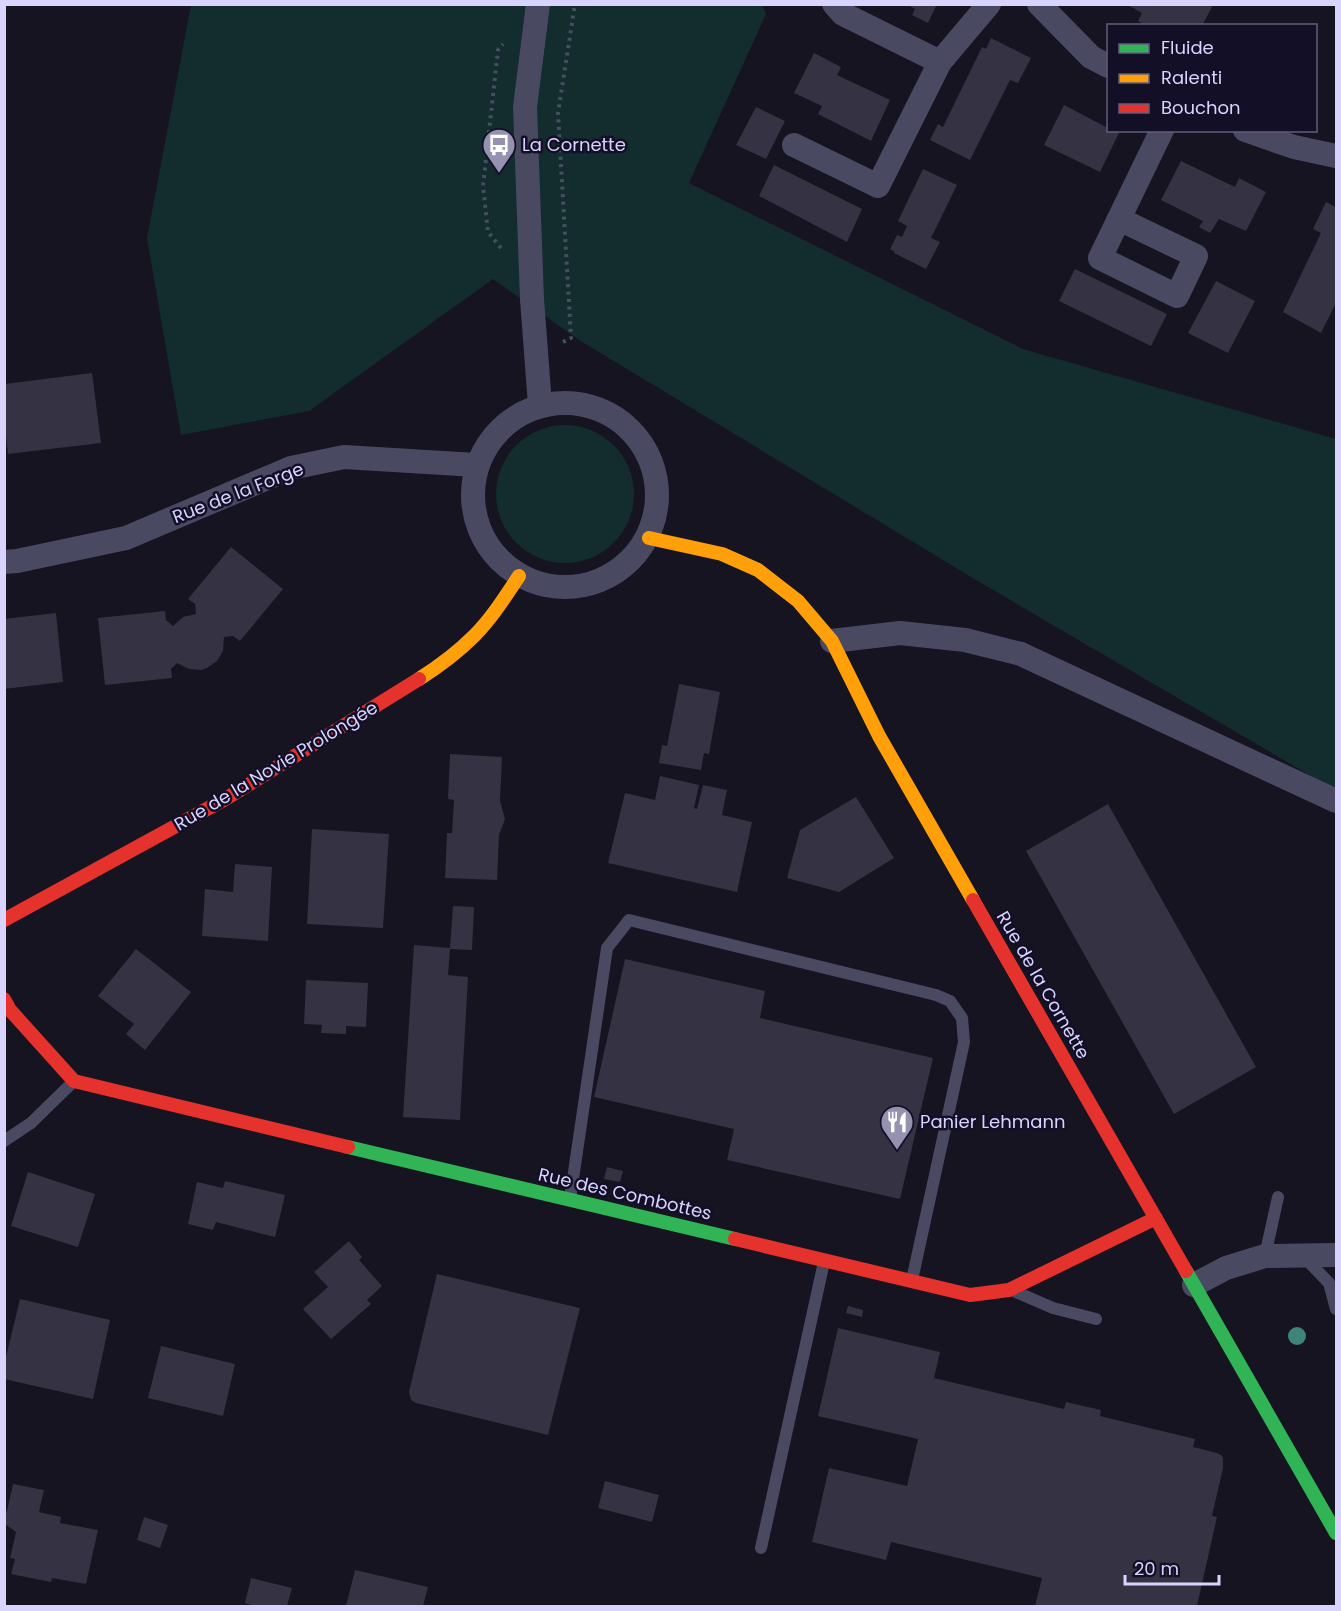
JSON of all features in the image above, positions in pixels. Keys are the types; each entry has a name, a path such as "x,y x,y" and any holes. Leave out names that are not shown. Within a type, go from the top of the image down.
{"street":[{"path":"538,4 525,107 532,299 540,405"},
{"path":"834,4 843,14 940,62"},
{"path":"794,145 878,186 940,62 989,4"},
{"path":"1038,4 1091,57 1107,65"},
{"path":"1119,219 1161,132"},
{"path":"1251,132 1294,147 1336,156"},
{"path":"576,402 605,411 628,428 646,451 656,478 657,507 649,538 632,560 607,578 578,587 548,586 519,576 494,556 477,528 471,497 476,465 487,443 503,424 524,411 540,405 576,402"},
{"name":"Rue de la Forge","path":"4,562 126,538 291,468 344,457 476,465"},
{"name":"Rue de la Cornette","path":"649,538 722,554 758,570 798,601 832,641 879,736 1336,1533"},
{"name":"Rue de la Novie Prolongée","path":"4,920 227,798 436,668 474,636 496,610 519,576"},
{"path":"832,641 900,633 965,640 1021,654 1336,801"},
{"path":"4,999 10,1010 74,1081"},
{"name":"Rue des Combottes","path":"74,1081 970,1295 1010,1290 1156,1218"},
{"path":"1194,1285 1226,1268 1265,1256 1336,1255"}],"lane":[{"path":"570,1199 607,948 629,920 925,992 950,1001 962,1018 964,1042 912,1281"},
{"path":"4,1141 31,1123 74,1081"},
{"path":"1265,1256 1278,1197"},
{"path":"1303,1256 1329,1283 1336,1310"},
{"path":"760,1548 825,1260"},
{"path":"1010,1290 1053,1308 1095,1319"}],"path":[{"path":"536,357 571,338 558,113 575,4"}],"green space":[{"path":"191,5 762,5 766,14 689,183 1023,349 1336,439 1336,789 976,580 579,340 493,279 309,411 181,435 147,238"},
{"path":"565,425 591,430 614,445 629,468 634,494 629,520 614,543 591,558 565,563 539,558 516,543 501,520 496,494 501,468 516,445 539,430"}],"building":[{"path":"906,4 937,4 928,23 912,15 915,9"},
{"path":"1126,4 1207,4 1212,7 1203,24 1143,24 1138,21 1142,13"},
{"path":"991,38 1031,58 1018,83 1010,80 970,160 930,140 938,124 943,127 982,47 986,49"},
{"path":"814,53 841,67 837,75 890,100 871,141 818,114 822,106 794,93"},
{"path":"1064,105 1107,127 1107,132 1119,133 1100,172 1044,145"},
{"path":"756,107 785,121 766,159 736,145"},
{"path":"1181,161 1235,187 1239,178 1266,192 1246,231 1219,219 1210,233 1199,227 1203,221 1161,200"},
{"path":"774,165 862,209 847,242 759,196"},
{"path":"923,169 957,185 931,238 940,242 926,269 890,249 897,235 902,237 907,226 898,221"},
{"path":"1326,202 1336,207 1336,303 1321,333 1283,312 1321,233 1313,229"},
{"path":"1075,269 1167,314 1151,346 1059,301"},
{"path":"1216,281 1255,301 1228,353 1188,333"},
{"path":"92,373 101,443 8,454 5,427 5,384"},
{"path":"231,547 283,589 240,641 233,636 224,637 223,651 217,661 201,670 189,669 177,663 171,669 172,678 105,685 98,618 165,611 166,620 173,626 183,617 196,614 195,604 188,599"},
{"path":"56,613 63,682 4,689 4,619"},
{"path":"679,684 720,692 709,754 704,753 701,770 659,763 662,745 667,746"},
{"path":"450,754 502,757 500,801 505,819 499,835 497,880 445,878 447,833 452,833 454,800 448,799"},
{"path":"660,776 699,785 694,808 697,809 703,785 727,790 722,815 752,822 737,892 608,863 625,793 655,800"},
{"path":"856,797 894,858 839,892 787,878 800,830"},
{"path":"1108,804 1256,1067 1174,1114 1026,851"},
{"path":"312,829 389,834 383,928 307,924"},
{"path":"235,864 272,867 268,941 202,936 205,889 233,892"},
{"path":"453,906 474,907 472,950 450,949 448,975 468,977 460,1120 403,1117 414,945 450,948"},
{"path":"136,949 191,992 145,1050 126,1034 134,1024 98,996"},
{"path":"625,959 765,991 760,1018 933,1058 900,1199 727,1160 734,1129 594,1097"},
{"path":"306,980 368,983 366,1027 346,1026 346,1034 321,1033 322,1025 304,1024"},
{"path":"607,1167 623,1171 620,1182 604,1179"},
{"path":"28,1172 95,1194 78,1247 11,1226"},
{"path":"225,1181 285,1195 275,1237 216,1222 213,1230 188,1224 197,1182 223,1188"},
{"path":"349,1241 362,1257 359,1260 382,1286 367,1300 371,1304 331,1339 303,1309 328,1287 314,1272"},
{"path":"437,1274 580,1308 548,1435 411,1400 409,1392"},
{"path":"20,1299 110,1320 93,1399 4,1379 4,1365"},
{"path":"848,1306 863,1310 862,1317 846,1313"},
{"path":"838,1328 940,1352 934,1378 1064,1409 1066,1402 1101,1410 1100,1416 1195,1439 1193,1447 1221,1455 1223,1468 1212,1516 1217,1517 1197,1606 1035,1606 1042,1578 891,1542 886,1560 812,1542 829,1468 907,1486 918,1439 818,1416"},
{"path":"161,1346 235,1364 223,1416 148,1398"},
{"path":"605,1481 659,1495 652,1522 598,1508"},
{"path":"13,1484 44,1490 39,1512 61,1517 60,1523 98,1530 86,1584 52,1578 51,1582 11,1574 15,1559 10,1558 16,1532 5,1524 5,1513"},
{"path":"144,1517 168,1525 160,1548 137,1540"},
{"path":"355,1570 428,1587 423,1606 346,1606"},
{"path":"251,1578 292,1588 287,1606 251,1606 245,1603"}],"traffic: fast":[{"path":"348,1147 735,1239"},
{"path":"1186,1271 1336,1533"}],"traffic: slow":[{"path":"649,538 722,554 758,570 798,601 832,641 879,736 973,900"},
{"path":"419,679 448,659 474,636 492,615 519,576"}],"traffic: jam":[{"path":"4,920 227,798 419,679"},
{"path":"973,900 1186,1271"},
{"path":"4,999 10,1010 74,1081 348,1147"},
{"path":"735,1239 970,1295 1009,1290 1156,1218"}],"place":[{"name":"La Cornette","path":"499,174"},
{"name":"Panier Lehmann","path":"897,1151"}]}
